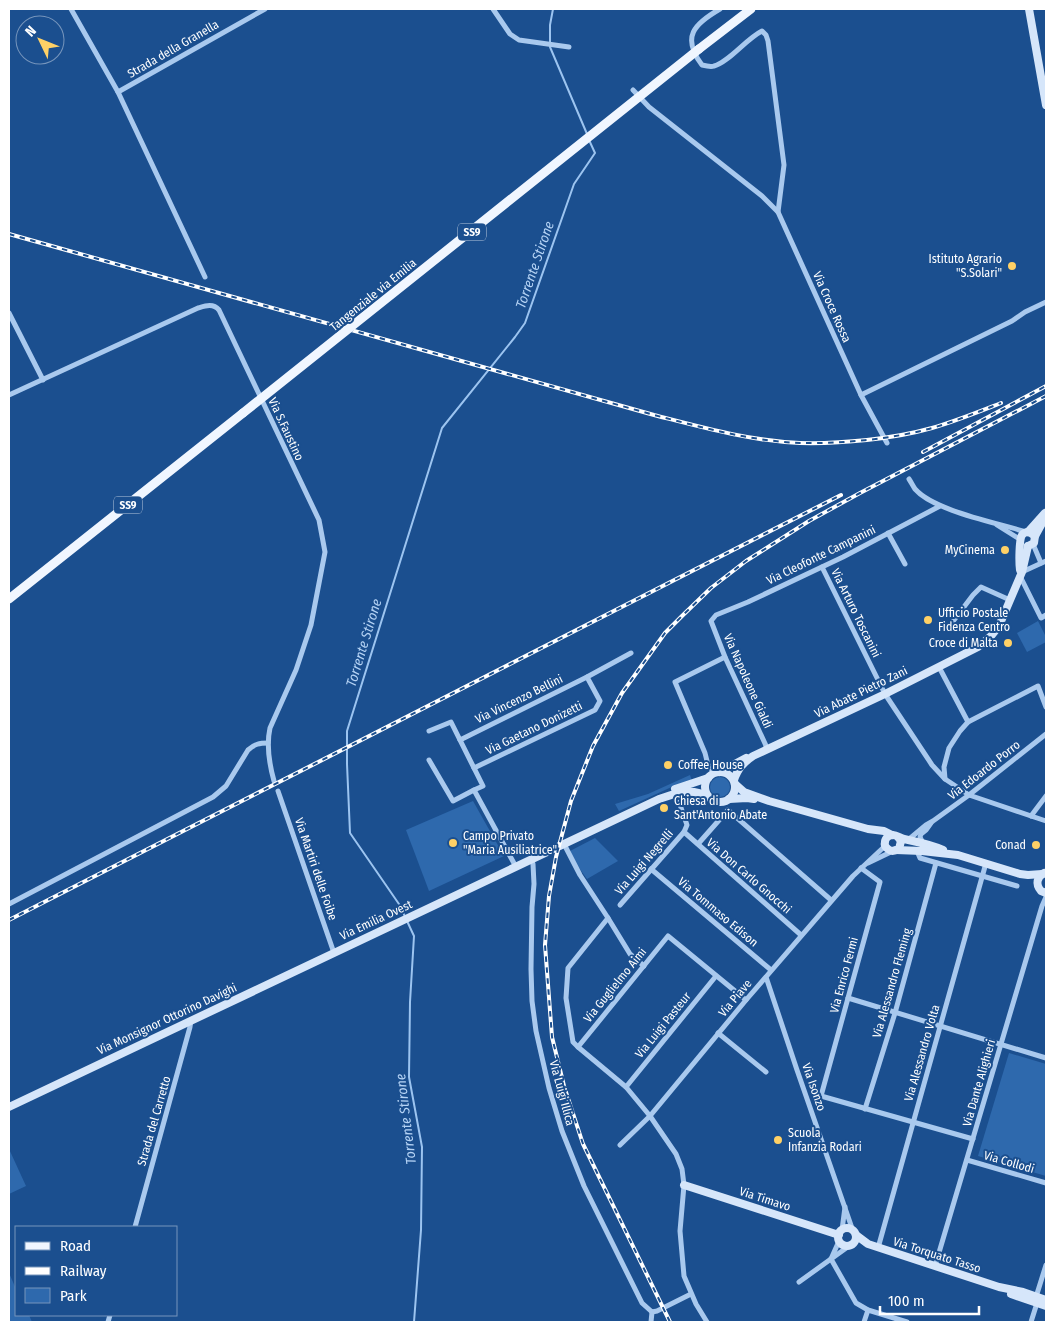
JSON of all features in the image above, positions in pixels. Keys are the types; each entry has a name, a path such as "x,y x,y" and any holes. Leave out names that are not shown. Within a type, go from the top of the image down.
{"main road":[{"name":"Tangenziale via Emilia","path":"10,598 751,9"},
{"path":"1030,9 1046,105"},
{"path":"1010,600 1021,574 1019,556 1027,539 1046,512"},
{"path":"1027,539 1046,516"},
{"name":"Via Abate Pietro Zani","path":"718,772 744,758 768,750 978,648 999,626 1010,600"},
{"name":"Via Abate Pietro Zani","path":"734,782 737,770 753,756"},
{"path":"659,799 671,790 708,778 718,772 728,774 744,792 768,801 868,829 884,831 908,840 921,848"},
{"path":"708,778 705,788 709,797"},
{"path":"729,799 734,792 734,782"},
{"path":"516,867 659,799 683,792 701,792 717,801 747,798 768,801"},
{"path":"868,829 880,837 888,850 921,848 950,853 1020,874 1044,873"},
{"path":"885,844 888,836 895,836 901,841 900,846 895,851"},
{"name":"Via Emilia Ovest","path":"334,952 516,867"},
{"path":"1043,893 1037,880 1044,873"},
{"path":"1020,874 1032,881 1043,893"},
{"name":"Via Monsignor Ottorino Davighi","path":"9,1107 334,952"},
{"name":"Via Timavo","path":"684,1185 840,1235"},
{"path":"846,1228 850,1228 855,1233 856,1240 850,1245 844,1245 840,1235 846,1228"},
{"name":"Via Torquato Tasso","path":"855,1233 868,1244 878,1248 998,1287 1022,1292 1046,1306"},
{"name":"Via Torquato Tasso","path":"850,1245 868,1244"},
{"name":"Via Torquato Tasso","path":"1037,1300 1046,1300"}],"street":[{"path":"71,9 118,92 205,277"},
{"name":"Strada della Granella","path":"118,92 265,9"},
{"path":"493,9 510,34 519,40 569,47"},
{"path":"720,9 706,17 693,31 691,44 694,54 702,65 713,67 724,61 754,34 762,31 766,35 784,165 778,212"},
{"name":"Via Croce Rossa","path":"633,90 650,107 762,196 778,212 861,395 887,443"},
{"path":"861,395 1012,321 1025,312 1046,302"},
{"name":"Via S.Faustino","path":"9,395 198,308 215,306 219,310 319,520 325,552 306,644 270,728 268,743"},
{"path":"9,313 43,380"},
{"path":"909,479 916,490 940,506 992,523 1027,539 1044,562 1021,574 1044,617"},
{"name":"Via Cleofonte Campanini","path":"710,621 716,616 822,567 940,506"},
{"path":"992,523 1027,539"},
{"path":"888,533 905,564"},
{"name":"Via Arturo Toscanini","path":"822,567 885,694 932,765 945,780 970,795 1046,821"},
{"path":"951,624 973,595 982,587 1010,600"},
{"name":"Via Napoleone Gialdi","path":"710,621 768,750"},
{"name":"Via Vincenzo Bellini","path":"460,740 631,653"},
{"path":"718,772 708,765 675,682 725,657"},
{"path":"939,667 968,722"},
{"name":"Via Gaetano Donizetti","path":"474,768 595,710 600,701 587,677"},
{"path":"945,780 944,767 949,748 968,722 1038,686 1046,707"},
{"path":"429,731 450,722 483,786 453,801 429,760"},
{"name":"Via Edoardo Porro","path":"908,840 926,824 970,795 1046,734"},
{"path":"9,904 213,797 226,786 245,756 257,743 268,743 269,762 274,781"},
{"path":"474,790 516,867"},
{"name":"Via Martiri delle Foibe","path":"278,791 334,952"},
{"path":"1031,816 1046,796"},
{"path":"678,802 687,825 684,832"},
{"path":"698,844 728,810 831,900"},
{"name":"Via Edoardo Porro","path":"921,848 921,834 933,821"},
{"name":"Via Don Carlo Gnocchi","path":"684,832 801,935"},
{"name":"Via Luigi Negrelli","path":"620,905 684,832"},
{"path":"564,844 580,875 630,954 644,966"},
{"name":"Via Piave","path":"620,1145 650,1116 831,900 885,844"},
{"path":"921,848 920,858 1018,886"},
{"name":"Via Piave","path":"863,866 895,851"},
{"name":"Via Luigi Illica","path":"531,860 534,884 532,907 532,1001 536,1031 549,1088 562,1131 584,1186 642,1303 652,1312"},
{"name":"Via Alessandro Fleming","path":"866,1109 895,1013 936,863"},
{"name":"Via Alessandro Volta","path":"878,1248 986,863"},
{"name":"Via Enrico Fermi","path":"863,866 880,882 821,1096 866,1109"},
{"name":"Via Tommaso Edison","path":"651,869 771,970"},
{"name":"Via Dante Alighieri","path":"935,1266 1042,906 1043,893"},
{"path":"608,918 568,968 566,998 573,1042 626,1087 650,1116 676,1154 682,1170 684,1185 680,1231 684,1276 691,1294 707,1322"},
{"name":"Via Guglielmo Aimi","path":"578,1048 668,936 716,976"},
{"path":"716,976 746,1000"},
{"name":"Via Luigi Pasteur","path":"626,1087 716,976"},
{"name":"Via Isonzo","path":"766,977 855,1233"},
{"path":"848,998 1046,1058"},
{"name":"Strada del Carretto","path":"135,1226 191,1020"},
{"path":"718,1033 766,1072"},
{"path":"866,1109 973,1138"},
{"name":"Via Collodi","path":"966,1160 1046,1183"},
{"name":"Via Isonzo","path":"831,1259 844,1220 845,1204"},
{"path":"799,1282 850,1245"},
{"path":"831,1259 856,1303 868,1310 907,1322"},
{"path":"1031,1322 1046,1265"},
{"path":"651,1322 652,1312 691,1294"},
{"path":"864,1322 868,1310"}],"green space":[{"path":"1038,621 1046,637 1046,642 1027,652 1017,633"},
{"path":"690,775 692,781 676,785 619,811 615,804 648,794"},
{"path":"720,777 727,780 730,787 727,794 720,797 713,794 710,787 713,780"},
{"name":"Campo Privato \"Maria Ausiliatrice\"","path":"473,801 504,856 429,891 406,830"},
{"path":"595,838 618,861 587,879 570,851"},
{"path":"1009,1053 1046,1064 1046,1176 978,1156"},
{"path":"9,1149 26,1186 9,1194"},
{"path":"9,1273 15,1287 15,1316 29,1316 32,1322 9,1322"}],"waterway":[{"name":"Torrente Stirone","path":"553,9 550,25 550,47 587,134"},
{"name":"Torrente Stirone","path":"405,917 401,907 350,833 347,731 442,428 525,323 574,184 595,153 589,140"},
{"name":"Torrente Stirone","path":"407,921 414,936 410,1002 409,1077 422,1147 421,1230 414,1322"}],"railway":[{"path":"9,234 654,415 744,436 800,443 850,442 884,438 932,428 1001,403"},
{"path":"923,452 1046,386"},
{"path":"670,1322 583,1144 564,1086 552,1037 545,945 549,896 556,857 571,801 593,746 622,693 665,633 711,588 746,561 809,521 1046,396"},
{"path":"9,920 841,495"}],"place":[{"name":"Istituto Agrario \"S.Solari\"","path":"1012,266"},
{"name":"MyCinema","path":"1005,550"},
{"name":"Ufficio Postale Fidenza Centro","path":"928,620"},
{"name":"Croce di Malta","path":"1008,643"},
{"name":"Coffee House","path":"668,765"},
{"name":"Chiesa di Sant'Antonio Abate","path":"664,808"},
{"name":"Campo Privato \"Maria Ausiliatrice\"","path":"453,843"},
{"name":"Conad","path":"1036,845"},
{"name":"Scuola Infanzia Rodari","path":"778,1140"}]}
